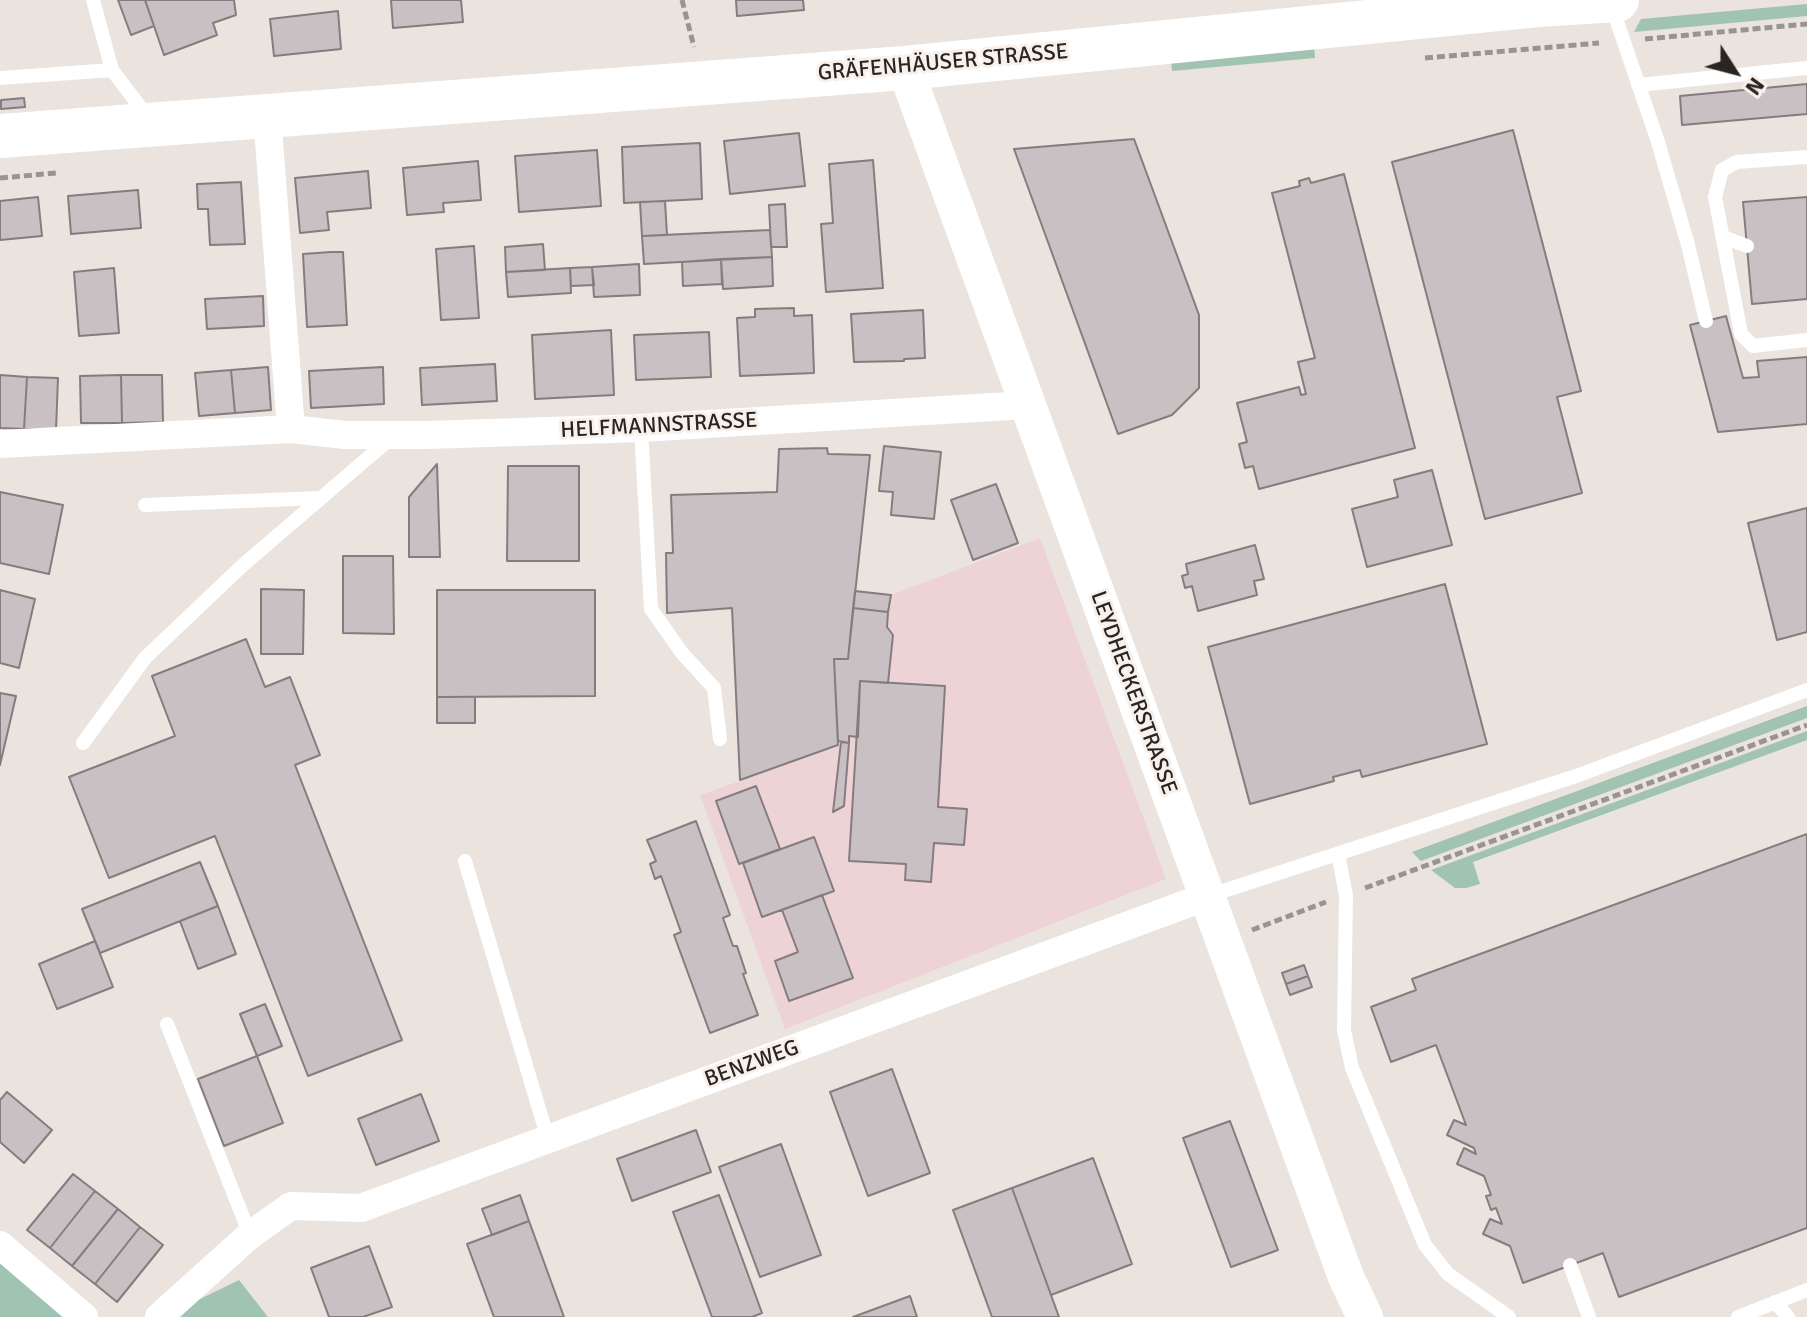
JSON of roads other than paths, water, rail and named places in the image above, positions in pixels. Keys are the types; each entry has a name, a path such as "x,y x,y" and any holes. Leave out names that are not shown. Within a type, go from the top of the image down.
{"main road":[{"name":"GRÄFENHÄUSER STRASSE","path":"0,136 905,68 1536,2 1617,0"}],"street":[{"name":"LEYDHECKERSTRASSE","path":"905,68 1346,1277 1365,1317"},
{"path":"267,115 291,429"},
{"name":"HELFMANNSTRASSE","path":"0,444 291,429 345,435 395,435 641,428 1027,405"},
{"name":"BENZWEG","path":"250,1235 291,1206 361,1208 1208,896"},
{"path":"159,1317 250,1235"},
{"path":"0,1245 84,1317"}],"lane":[{"path":"93,0 112,70 152,123"},
{"path":"1610,0 1658,142 1706,321"},
{"path":"1638,85 1807,68"},
{"path":"0,78 112,70"},
{"path":"1807,157 1737,162 1722,170 1715,197 1741,334 1753,346 1807,340"},
{"path":"1723,237 1747,246"},
{"path":"641,428 651,609 682,653 714,688 720,739"},
{"path":"83,743 145,658 243,565 395,435"},
{"path":"145,505 321,498"},
{"path":"1208,896 1579,775 1807,690"},
{"path":"1338,854 1346,895 1344,1030 1352,1068 1425,1245 1448,1274 1509,1317"},
{"path":"465,861 548,1139"},
{"path":"167,1024 250,1235"},
{"path":"1570,1265 1589,1317"},
{"path":"1738,1317 1807,1290"},
{"path":"1775,1302 1788,1317"}]}
